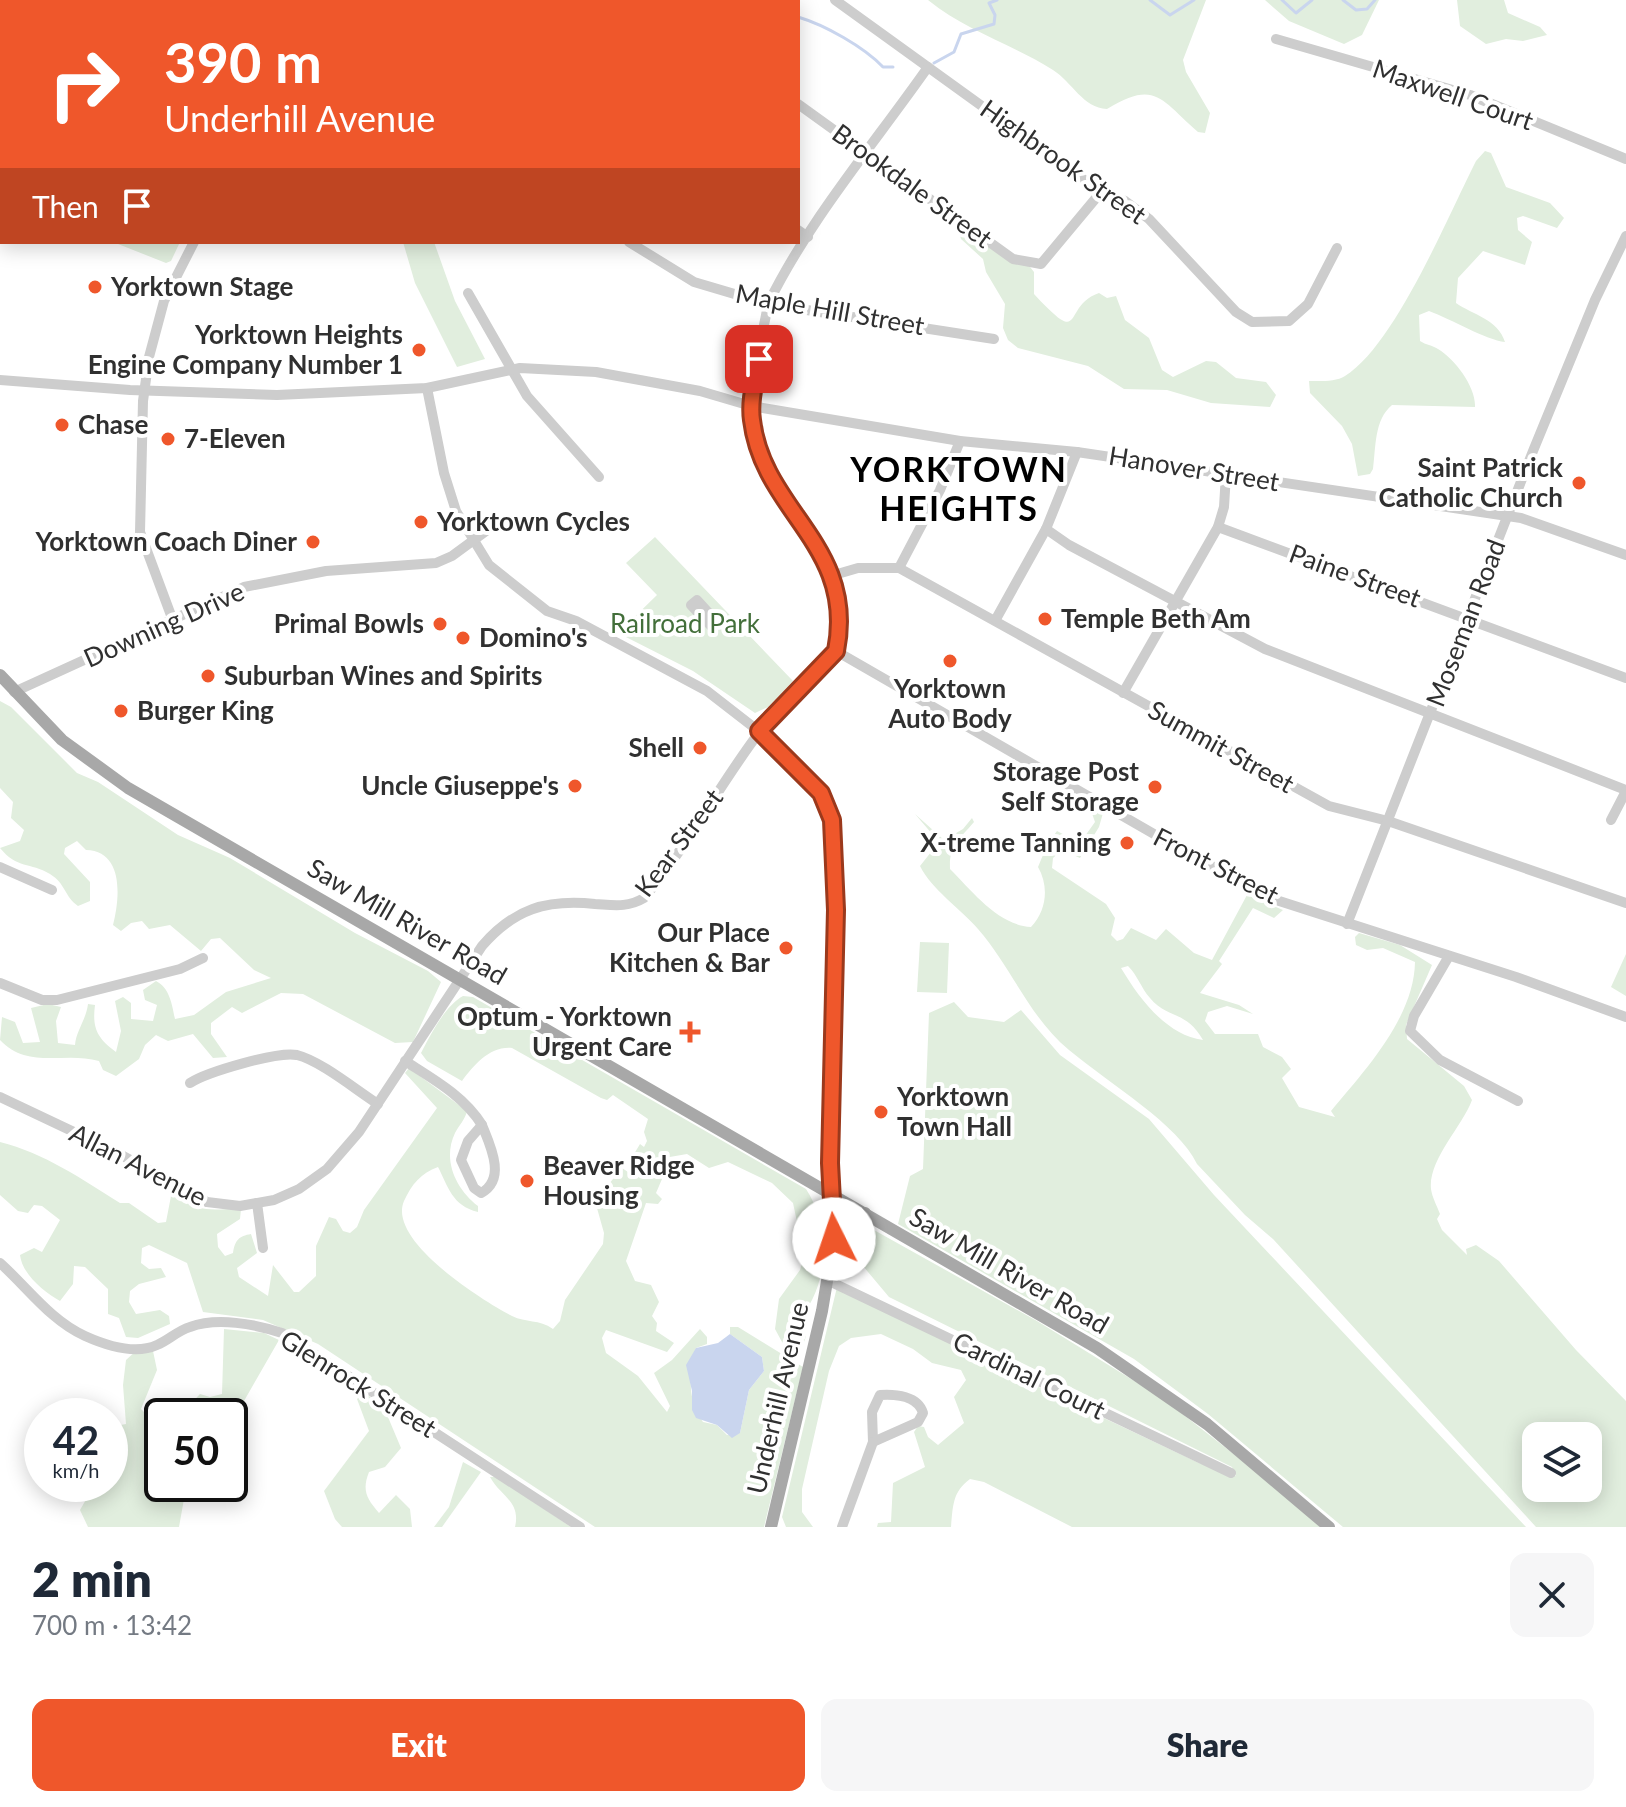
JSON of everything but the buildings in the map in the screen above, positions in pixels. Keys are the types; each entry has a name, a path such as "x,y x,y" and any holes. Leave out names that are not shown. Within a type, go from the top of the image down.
{"main road":[{"name":"Saw Mill River Road","path":"0,675 62,740 128,788 461,978 1130,1369 1249,1458 1329,1527"},
{"name":"Underhill Avenue","path":"771,1527 827,1280 834,1239 830,1193"},
{"path":"834,1239 850,1219 865,1213"}],"street":[{"name":"Highbrook Street","path":"835,0 1101,192 1125,201 1149,219 1221,298 1252,322 1289,321 1308,304 1337,248"},
{"name":"Maxwell Court","path":"1276,39 1470,95 1626,159"},
{"path":"759,731 836,651 840,618 834,575 776,485 759,447 751,406 768,304 808,237 928,67"},
{"name":"Brookdale Street","path":"800,105 1013,259 1041,264 1101,192"},
{"path":"800,231 808,237"},
{"name":"Moseman Road","path":"1347,924 1507,516 1595,300 1626,236"},
{"path":"172,618 140,532 144,390 164,301 193,244"},
{"name":"Maple Hill Street","path":"632,244 694,282 768,304 994,339"},
{"path":"468,293 475,299 511,370 541,415 599,477"},
{"name":"Hanover Street","path":"0,380 277,395 427,388 511,370 596,372 700,391 751,406 960,441 1077,452 1507,516 1626,555"},
{"name":"Underhill Avenue","path":"427,388 444,473 456,511 489,565 524,596 707,691 759,731 821,793 832,820 836,910 830,1062 830,1193"},
{"path":"899,568 940,490 960,441"},
{"path":"996,619 1046,529 1077,452"},
{"path":"1123,693 1218,527 1224,507 1226,474"},
{"name":"Downing Drive","path":"14,692 219,596 281,578 436,563 497,523"},
{"name":"Paine Street","path":"1218,527 1626,678"},
{"path":"1046,529 1175,603 1265,649 1626,790 1611,820"},
{"name":"Summit Street","path":"834,575 858,568 899,568 1329,806 1388,821 1626,903"},
{"name":"Front Street","path":"836,651 1273,899 1626,1017"},
{"name":"Kear Street","path":"461,978 497,928 527,908 567,901 623,906 644,898 759,731"},
{"path":"0,867 52,890"},
{"path":"1449,956 1414,1016 1410,1031 1440,1060 1518,1101"},
{"path":"0,983 42,1000 57,1000 180,969 203,958"},
{"name":"Allan Avenue","path":"0,1097 112,1150 195,1198 221,1206 257,1203 299,1189 327,1169 359,1132 461,978"},
{"path":"190,1083 215,1070 292,1055 310,1061 378,1104"},
{"path":"405,1061 451,1091 473,1111 482,1125 496,1165 492,1182 481,1193 474,1188 461,1160 468,1141 482,1125"},
{"path":"257,1203 263,1248"},
{"name":"Glenrock Street","path":"0,1263 67,1325 115,1347 141,1349 157,1345 192,1325 243,1323 282,1333 580,1527"},
{"name":"Cardinal Court","path":"827,1280 1231,1473"},
{"path":"842,1527 873,1442 872,1412 880,1395 910,1398 923,1408 918,1422 873,1442"}],"green space":[{"path":"928,0 1206,0 1183,60 1186,72 1210,113 1205,133 1198,132 1157,97 1137,95 1107,109 1099,108 1084,99 1053,70 973,29"},
{"path":"1265,0 1379,0 1362,35 1344,44 1289,21"},
{"path":"1457,0 1504,0 1508,13 1540,27 1547,35 1523,41 1506,39 1486,44 1460,26"},
{"path":"1485,151 1491,153 1506,187 1550,203 1564,218 1557,228 1523,216 1517,218 1518,230 1532,242 1525,265 1483,251 1458,278 1456,303 1491,323 1505,342 1429,311 1419,315 1420,341 1438,349 1457,366 1472,391 1475,407 1392,405 1379,426 1373,469 1370,474 1358,476 1352,444 1342,426 1310,393 1309,381 1345,376 1364,360 1383,337 1419,278 1476,161"},
{"path":"964,228 1030,267 1034,272 1034,294 1061,319 1067,322 1072,319 1087,299 1099,293 1107,298 1116,296 1125,320 1149,338 1162,370 1173,377 1206,361 1216,362 1236,378 1266,382 1276,395 1270,407 1211,403 1167,390 1124,389 1088,366 1018,348 1008,340 1003,328 1005,304 986,272 983,259 961,239 959,232"},
{"path":"118,244 179,244 171,261 166,263"},
{"path":"404,244 435,244 455,301 485,359 457,367 415,283"},
{"name":"Railroad Park","path":"655,537 793,681 768,707 755,713 693,671 618,633 657,595 626,563"},
{"path":"0,701 11,707 77,773 98,782 178,835 230,858 355,933 428,971 441,982 413,1042 395,1043 303,994 281,993 242,1013 232,1007 211,1023 211,1034 227,1057 213,1058 193,1034 168,1041 156,1035 145,1045 139,1059 116,1076 103,1070 99,1061 22,1055 0,1040 2,1017 15,1022 23,1043 40,1042 31,1008 48,1004 61,1007 56,1021 58,1043 75,1045 88,1004 95,1005 97,1032 116,1052 121,1031 115,1001 123,997 131,1003 131,1019 153,1021 157,1005 145,1000 143,990 156,981 167,992 175,1019 194,1015 226,992 271,978 254,970 220,938 211,939 201,951 170,925 149,929 142,921 131,923 121,931 113,925 118,890 113,867 107,858 98,852 86,850 77,841 65,848 64,854 90,882 90,901 78,906 50,874 6,855 0,848 20,841 24,830 11,818 13,802 0,788"},
{"path":"1088,802 1103,813 1099,827 1080,858 1062,850 1053,858 1052,868 1106,904 1115,918 1111,935 1117,941 1123,939 1131,928 1156,940 1166,929 1194,953 1212,960 1247,895 1283,910 1274,918 1253,908 1219,961 1222,964 1200,993 1239,1005 1253,1014 1227,1006 1208,1012 1205,1021 1215,1034 1258,1034 1263,1047 1282,1057 1291,1069 1282,1078 1299,1107 1335,1117 1331,1111 1385,1042 1406,1003 1415,962 1383,948 1367,950 1356,945 1355,937 1359,933 1400,945 1432,965 1406,1025 1407,1039 1464,1086 1472,1100 1440,1155 1431,1178 1433,1198 1440,1214 1437,1219 1442,1230 1467,1255 1466,1249 1476,1245 1499,1261 1576,1350 1626,1401 1626,1527 1536,1527 1273,1239 1245,1215 1197,1164 1175,1134 1055,1037 990,944 925,875 920,866 939,842 915,814 944,840 963,829 972,818 974,822 953,848 950,869 997,914 1019,925 1031,927 1043,906 1044,882 1038,867 1048,843 1057,831 1080,843 1095,822","holes":["1128,966 1156,1005 1190,1024 1203,1040 1190,1037 1166,1023 1136,991 1121,968"]},
{"path":"920,942 949,943 947,993 917,992"},
{"path":"1626,954 1626,996 1611,987"},
{"path":"463,996 473,997 806,1189 820,1221 823,1259 815,1295 794,1323 806,1336 803,1345 792,1349 782,1342 775,1329 779,1299 800,1270 804,1255 793,1203 772,1183 728,1162 709,1168 687,1154 664,1158 665,1172 656,1193 662,1199 658,1204 646,1203 626,1261 635,1281 651,1285 659,1302 652,1316 657,1323 656,1331 674,1343 667,1352 606,1330 602,1338 606,1353 638,1376 667,1412 670,1406 654,1373 672,1360 700,1329 707,1337 707,1344 696,1348 691,1378 694,1404 703,1422 717,1425 727,1435 740,1433 749,1390 764,1371 762,1357 730,1334 730,1327 738,1327 803,1367 764,1527 595,1527 318,1344 263,1320 203,1312 187,1263 149,1245 142,1248 141,1263 149,1269 161,1268 166,1277 139,1284 130,1291 129,1302 136,1314 160,1310 169,1316 170,1324 138,1338 126,1337 119,1318 108,1314 108,1289 85,1267 74,1266 73,1284 60,1301 41,1288 25,1269 20,1255 34,1248 42,1252 60,1220 42,1206 34,1205 28,1213 18,1211 0,1195 0,1142 47,1160 120,1203 129,1203 158,1223 166,1222 171,1196 182,1196 202,1208 241,1209 240,1219 217,1234 218,1247 225,1256 233,1253 238,1239 251,1234 257,1253 237,1268 239,1277 268,1296 273,1265 294,1292 299,1292 316,1276 316,1246 329,1217 336,1219 343,1231 350,1233 357,1227 364,1210 437,1108 405,1073 409,1068 467,1111 451,1143 451,1163 458,1183 478,1206 478,1212 457,1200 438,1167 418,1180 404,1201 402,1216 409,1233 440,1267 480,1297 512,1316 553,1329 560,1321 565,1300 603,1244 604,1233 595,1201 622,1168 628,1172 635,1163 631,1159 640,1144 644,1147 647,1141 644,1132 648,1119 613,1095 607,1100 601,1098 512,1048 490,1053 462,1081 427,1061 421,1053 429,1037 444,1013"},
{"path":"954,1002 968,1017 1004,1022 1021,1010 1060,1055 1149,1119 1214,1195 1526,1527 1343,1527 1208,1414 1134,1359 898,1224 910,1176 923,1169 929,1013"},
{"path":"856,1220 1037,1321 1162,1398 1277,1488 1320,1527 1072,1527 984,1482 970,1479 957,1495 951,1527 877,1527 878,1523 891,1522 893,1483 925,1467 914,1432 918,1426 924,1427 928,1437 938,1445 964,1423 954,1397 966,1380 961,1370 932,1363 913,1349 881,1334 851,1338 839,1346 829,1371 802,1489 802,1512 813,1527 786,1527 782,1517 837,1287 1053,1394 1199,1463 1236,1476 1232,1467 889,1297 847,1247 845,1237"},
{"path":"224,1329 264,1333 279,1340 246,1398 196,1398 200,1394 210,1397 222,1394"},
{"path":"136,1351 153,1351 157,1370 141,1409 144,1412 144,1502 183,1502 179,1527 88,1527 80,1510 85,1502 128,1502 128,1398 124,1398 123,1385 126,1360"},
{"path":"360,1388 385,1410 401,1448 385,1467 369,1472 366,1494 379,1513 396,1495 410,1509 412,1527 342,1527 335,1519 324,1491 369,1431 357,1399"},
{"path":"463,1462 481,1472 442,1527 434,1527 449,1507"},
{"path":"490,1477 496,1477 571,1527 515,1527 513,1505"}],"water":[{"path":"730,1334 762,1357 764,1371 749,1390 740,1433 732,1438 717,1425 696,1418 692,1410 692,1391 686,1365 696,1348 718,1343"}],"waterway":[{"path":"934,63 954,52 961,34 994,24 995,15 989,3 997,0"},
{"path":"1150,0 1170,15 1194,0"},
{"path":"1282,0 1296,13 1312,0"},
{"path":"1343,0 1356,10 1367,9 1375,0"},
{"path":"800,18 844,38 883,67 893,67"}],"place":[{"name":"Yorktown Stage","path":"95,287"},
{"name":"Yorktown Heights Engine Company Number 1","path":"419,350"},
{"name":"Chase","path":"62,425"},
{"name":"7-Eleven","path":"168,439"},
{"name":"Saint Patrick Catholic Church","path":"1579,483"},
{"name":"Yorktown Cycles","path":"421,522"},
{"name":"Yorktown Coach Diner","path":"313,542"},
{"name":"Temple Beth Am","path":"1045,619"},
{"name":"Primal Bowls","path":"440,624"},
{"name":"Domino's","path":"463,638"},
{"name":"Yorktown Auto Body","path":"950,661"},
{"name":"Suburban Wines and Spirits","path":"208,676"},
{"name":"Burger King","path":"121,711"},
{"name":"Shell","path":"700,748"},
{"name":"Uncle Giuseppe's","path":"575,786"},
{"name":"Storage Post Self Storage","path":"1155,787"},
{"name":"X-treme Tanning","path":"1127,843"},
{"name":"Our Place Kitchen & Bar","path":"786,948"},
{"name":"Optum - Yorktown Urgent Care","path":"690,1032"},
{"name":"Yorktown Town Hall","path":"881,1112"},
{"name":"Beaver Ridge Housing","path":"527,1181"}],"district":[{"name":"YORKTOWN HEIGHTS","path":"959,490"}],"route":[{"path":"759,359 751,406 759,447 776,485 834,575 840,619 836,651 759,731 821,793 832,820 836,846 830,1062 830,1193 834,1239"}]}
